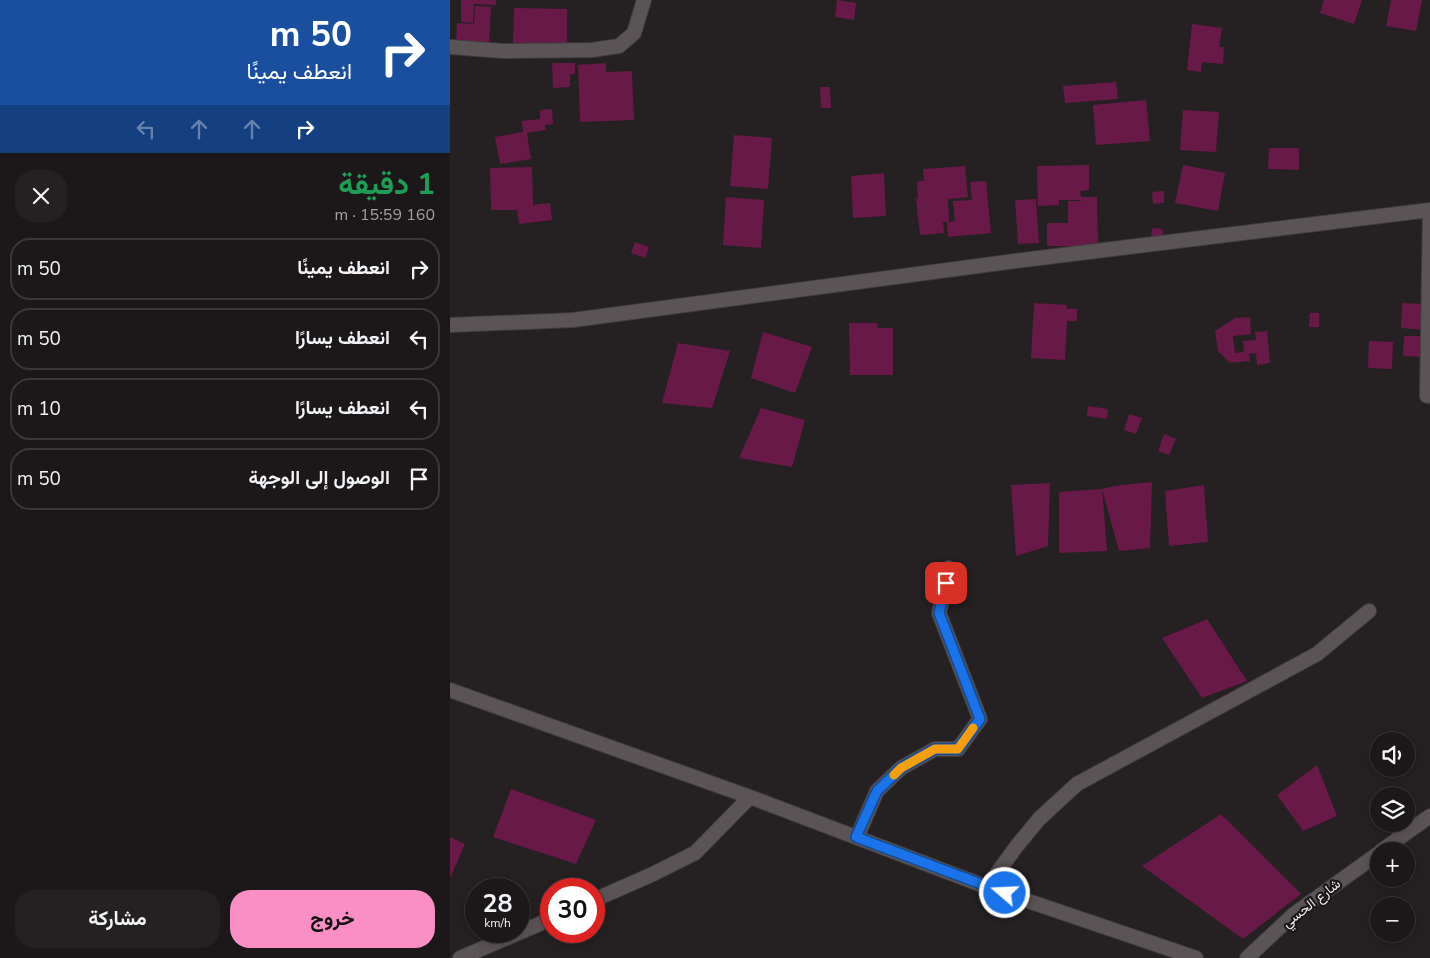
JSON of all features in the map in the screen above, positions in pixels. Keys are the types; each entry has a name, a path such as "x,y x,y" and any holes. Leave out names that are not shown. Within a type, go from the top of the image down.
{"street":[{"path":"450,47 504,51 592,50 619,46 634,33 644,0"},
{"path":"450,325 573,320 1005,262 1430,210 1427,396"},
{"path":"856,837 877,791 901,768 935,749 958,749 980,719 939,613 949,568"},
{"path":"987,887 1039,819 1077,784 1317,654 1369,612"},
{"path":"450,690 750,797 987,887 1196,958"},
{"path":"605,895 695,854 750,797"},
{"name":"شارع الحسي","path":"1394,842 1430,816"},
{"name":"شارع الحسي","path":"1247,958 1293,915 1370,859"},
{"path":"460,958 540,923"}],"building":[{"path":"461,0 496,0 496,5 474,4 473,23 461,22"},
{"path":"837,0 856,3 854,20 835,17"},
{"path":"1324,0 1362,0 1354,24 1320,13"},
{"path":"1391,0 1422,0 1416,31 1386,26"},
{"path":"475,6 491,7 489,43 456,42 457,23 474,24"},
{"path":"514,8 567,9 567,46 513,45"},
{"path":"1192,24 1222,28 1219,47 1224,47 1223,64 1202,62 1201,72 1187,70"},
{"path":"552,63 575,63 575,74 570,74 570,87 553,88"},
{"path":"606,63 606,72 632,71 634,120 580,122 578,65"},
{"path":"1116,82 1118,99 1065,103 1063,86"},
{"path":"820,87 830,87 831,108 821,108"},
{"path":"1146,100 1150,141 1096,145 1093,105"},
{"path":"552,109 553,124 545,125 546,130 527,133 531,159 500,164 495,137 523,132 522,121 540,119 540,110"},
{"path":"1183,110 1219,112 1216,152 1180,150"},
{"path":"734,135 772,138 768,189 730,186"},
{"path":"1269,148 1299,148 1299,170 1268,169"},
{"path":"1089,165 1089,190 1080,191 1081,197 1097,197 1098,246 1047,246 1047,223 1068,223 1068,201 1081,200 1059,200 1059,205 1038,206 1037,166"},
{"path":"1183,165 1225,173 1218,211 1175,203"},
{"path":"965,166 968,197 948,199 949,222 955,221 953,201 972,200 970,182 986,181 991,233 948,237 947,222 943,222 944,233 920,235 916,199 918,198 917,181 924,181 923,169"},
{"path":"532,167 533,205 550,203 552,220 519,224 517,210 491,210 490,168"},
{"path":"884,173 886,216 853,218 851,176"},
{"path":"1164,191 1164,203 1153,204 1152,192"},
{"path":"726,197 764,200 761,248 723,245"},
{"path":"1036,199 1039,243 1018,244 1015,200"},
{"path":"1152,228 1163,229 1162,239 1151,238"},
{"path":"635,242 649,247 645,258 631,253"},
{"path":"1034,303 1067,305 1067,309 1077,309 1077,321 1067,321 1065,360 1031,358"},
{"path":"1402,303 1426,304 1424,330 1401,328"},
{"path":"1310,313 1319,313 1319,327 1309,327"},
{"path":"1250,317 1251,334 1233,336 1235,353 1244,352 1243,341 1256,340 1255,332 1267,331 1270,363 1257,365 1256,353 1249,354 1250,361 1230,363 1218,351 1215,331 1235,318"},
{"path":"849,323 877,323 878,328 893,328 893,375 850,375"},
{"path":"763,332 812,347 795,393 751,378"},
{"path":"1404,336 1425,336 1424,357 1403,356"},
{"path":"1369,341 1393,342 1392,369 1368,368"},
{"path":"678,343 730,351 712,408 662,403"},
{"path":"1088,406 1108,409 1107,419 1087,416"},
{"path":"761,408 805,420 792,467 739,458"},
{"path":"1129,414 1142,418 1136,434 1124,430"},
{"path":"1164,434 1176,439 1169,455 1158,451"},
{"path":"1152,482 1150,548 1119,551 1102,489"},
{"path":"1050,483 1048,546 1016,556 1011,485"},
{"path":"1204,485 1208,542 1169,546 1165,491"},
{"path":"1102,489 1107,551 1059,553 1059,492"},
{"path":"1207,619 1247,681 1202,698 1162,638"},
{"path":"1317,765 1337,816 1303,831 1277,795"},
{"path":"511,789 596,820 576,864 493,837"},
{"path":"1221,814 1301,894 1243,939 1142,866"},
{"path":"450,837 465,844 450,878"}],"slow traffic":[{"path":"894,775 901,768 935,749 958,749 973,728"}],"route":[{"path":"946,583 939,613 980,719 958,749 935,749 901,768 877,791 856,837 1005,893"}]}
